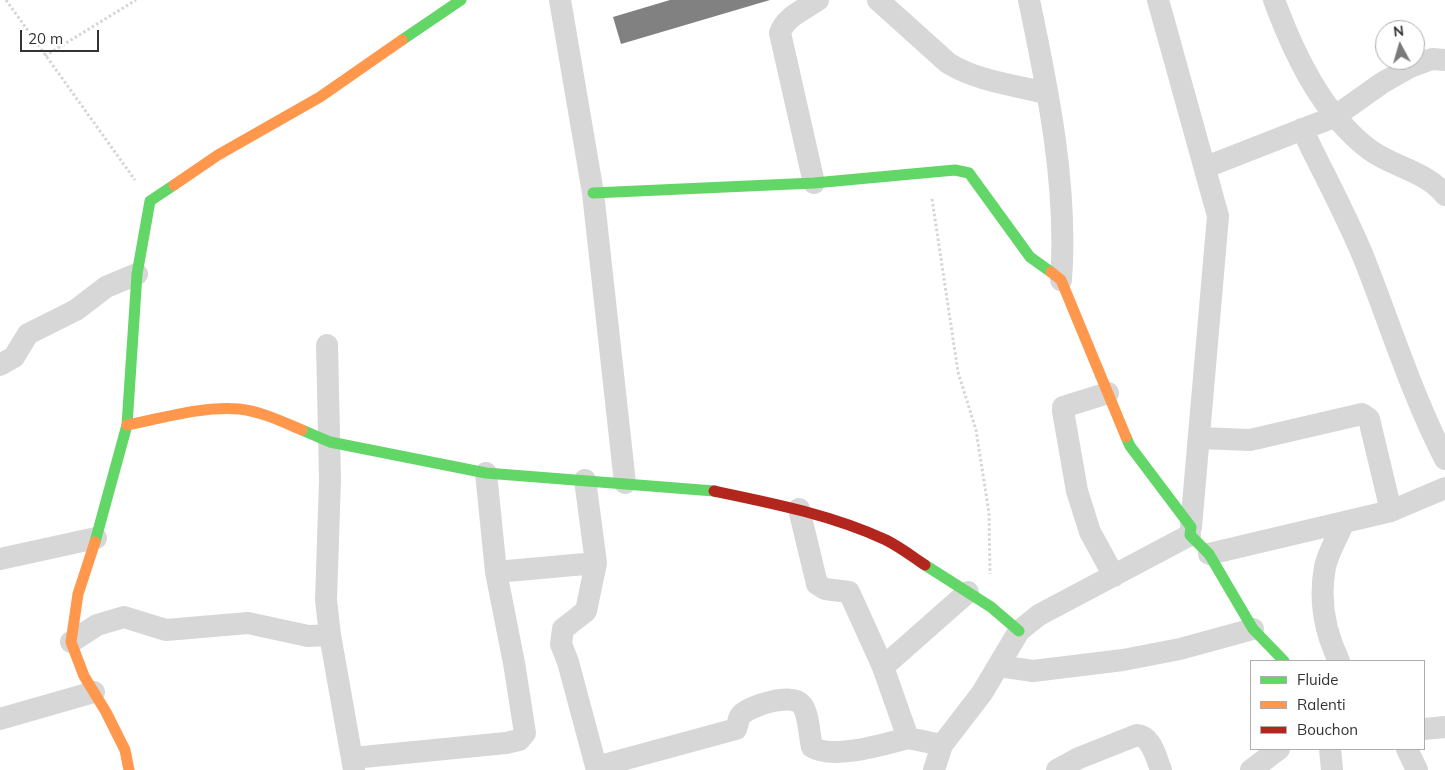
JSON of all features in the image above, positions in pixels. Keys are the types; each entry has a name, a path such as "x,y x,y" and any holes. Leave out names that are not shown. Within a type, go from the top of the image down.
{"street":[{"path":"129,770 125,750 84,676 71,642 78,594 96,538 126,425 137,274 150,201 218,155 320,97 461,0"},
{"path":"560,0 593,193 625,483"},
{"path":"814,183 780,32 782,25 818,0"},
{"path":"878,0 948,63 959,70 977,77 1046,93"},
{"path":"1028,0 1046,93 1060,194 1064,241 1061,280 1130,446 1190,531 1209,554 1253,629 1283,660"},
{"path":"1158,0 1215,200 1218,225 1190,531"},
{"path":"1274,0 1289,40 1334,117 1371,151 1412,171 1439,187 1445,195"},
{"path":"1206,167 1334,117 1382,82 1410,66 1441,54"},
{"path":"1302,129 1364,260 1384,317 1419,405 1445,459"},
{"path":"593,193 814,183 955,170 969,173 1030,257 1061,280"},
{"path":"0,365 14,358 28,334 76,310 106,287 137,274"},
{"path":"327,345 330,442 326,600 330,635 354,764 506,743 519,740 525,733 514,662 496,572 486,473"},
{"path":"1108,393 1063,407 1063,411 1075,467 1077,491 1090,532 1114,576"},
{"path":"126,425 216,409 240,409 281,421 330,442 486,473 706,489 799,509 854,527 888,541 991,607 1019,631"},
{"path":"1199,438 1250,440 1362,414 1366,415 1391,511"},
{"path":"585,480 596,563 586,610 563,629 561,644 568,662 596,769 736,729 739,723 739,716 751,708 788,698 797,700 804,707 812,747 819,752 864,749 908,738 942,745"},
{"path":"1209,554 1343,524 1391,511 1445,488"},
{"path":"799,509 818,584 825,589 849,592 883,667 908,738"},
{"path":"1339,660 1332,646 1322,600 1326,566 1343,524"},
{"path":"934,770 942,745 960,725 999,666 1019,631 1039,615 1114,576 1190,531"},
{"path":"0,559 96,538"},
{"path":"496,572 596,563"},
{"path":"883,667 968,592"},
{"path":"71,642 97,625 124,617 166,630 248,623 308,636 330,635"},
{"path":"999,666 1034,671 1123,660 1180,649 1253,629"},
{"path":"0,719 94,692"},
{"path":"1425,729 1445,727"},
{"path":"1057,770 1079,758 1137,735 1143,735 1148,740 1161,770"},
{"path":"1251,770 1278,750"},
{"path":"1330,750 1332,770"},
{"path":"1407,750 1417,770"}],"path":[{"path":"6,0 150,201"},
{"path":"45,56 136,0"},
{"path":"928,172 958,372 976,430 989,513 991,607"}],"building":[{"path":"670,0 770,0 621,44 613,17"}],"traffic: fast":[{"path":"402,40 461,0"},
{"path":"593,193 814,183 955,170 969,173 1030,257 1051,272"},
{"path":"95,542 127,425 137,274 150,201 174,185"},
{"path":"302,430 330,442 486,473 714,491"},
{"path":"1126,437 1130,446 1191,527 1190,535 1209,554 1253,629 1283,660"},
{"path":"925,565 991,607 1019,631"}],"traffic: slow":[{"path":"174,185 218,155 320,97 402,40"},
{"path":"1051,272 1061,280 1126,437"},
{"path":"127,425 183,413 211,409 239,409 271,417 302,430"},
{"path":"95,542 78,594 71,642 84,676 106,712 125,750 129,770"}],"traffic: jam":[{"path":"714,491 780,505 844,523 886,540 925,565"}]}
